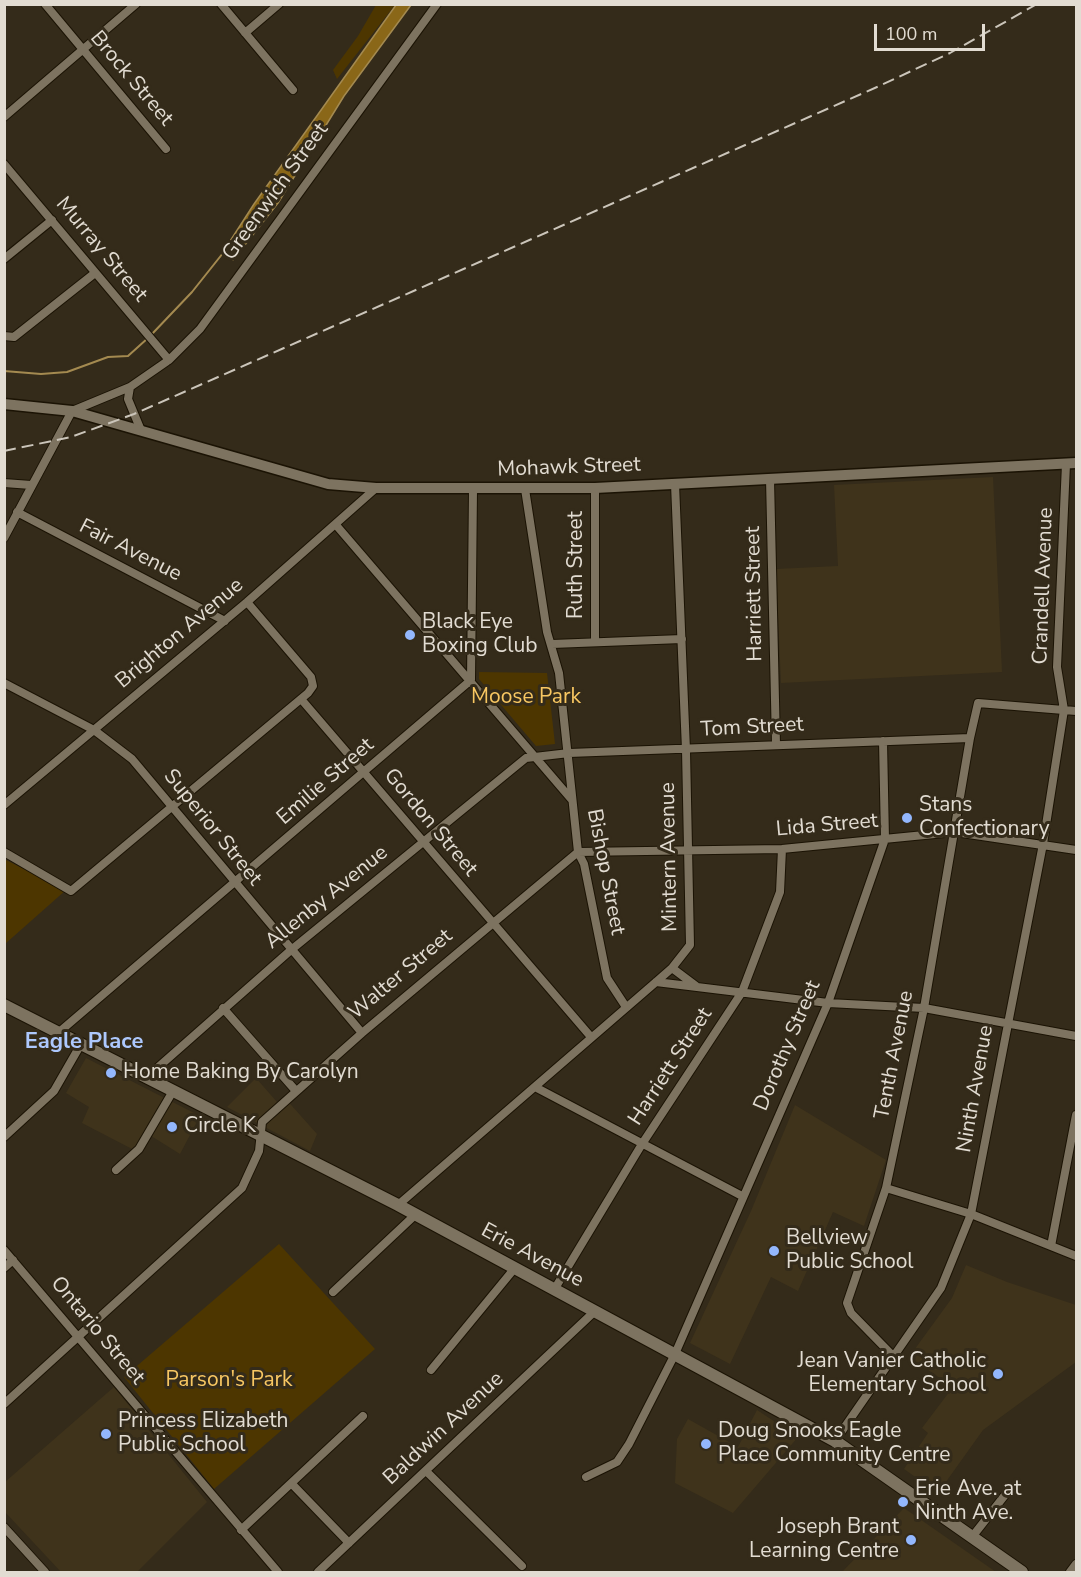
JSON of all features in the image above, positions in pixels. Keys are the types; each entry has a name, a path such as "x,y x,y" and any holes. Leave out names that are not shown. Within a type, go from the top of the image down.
{"main road":[{"name":"Erie Avenue","path":"4,1005 398,1205 835,1441 1022,1572"}],"street":[{"name":"Brock Street","path":"45,4 166,149"},
{"path":"4,117 136,4"},
{"path":"221,4 293,90"},
{"path":"245,33 279,4"},
{"name":"Greenwich Street","path":"4,404 72,411 130,387 200,329 437,4"},
{"name":"Murray Street","path":"4,164 166,357"},
{"path":"4,259 52,220"},
{"path":"9,336 95,273"},
{"path":"130,387 128,399 140,428"},
{"path":"4,538 72,411"},
{"name":"Mohawk Street","path":"72,411 140,428 328,484 376,488 473,490 595,488 1071,464"},
{"name":"Crandell Avenue","path":"1064,710 1057,667 1071,464"},
{"name":"Harriett Street","path":"770,478 776,744"},
{"path":"4,483 31,485"},
{"name":"Mintern Avenue","path":"398,1205 672,968 690,945 686,750 675,484"},
{"name":"Brighton Avenue","path":"4,805 225,621 376,488"},
{"name":"Ruth Street","path":"595,488 595,642"},
{"name":"Bishop Street","path":"525,489 547,632 552,644 569,753 578,852 584,864 607,978 627,1007"},
{"path":"471,680 473,490"},
{"name":"Fair Avenue","path":"17,512 225,621"},
{"path":"336,525 573,800"},
{"path":"4,852 71,891 174,807 311,689 313,680 247,602"},
{"path":"552,644 682,639"},
{"name":"Emilie Street","path":"58,1034 471,680"},
{"name":"Superior Street","path":"4,683 94,730 132,759 362,1033"},
{"name":"Gordon Street","path":"301,699 423,844 591,1037"},
{"name":"Tenth Avenue","path":"895,1358 851,1313 848,1303 886,1188 924,1008 978,703 1064,710"},
{"path":"1064,710 1077,711"},
{"name":"Ninth Avenue","path":"835,1441 895,1358 941,1288 971,1214 1043,844 1064,710"},
{"name":"Tom Street","path":"537,756 776,744 970,738"},
{"name":"Dorothy Street","path":"586,1477 617,1462 629,1444 675,1354 828,1003 885,839 883,741"},
{"name":"Allenby Avenue","path":"147,1077 291,950 526,758 537,756"},
{"name":"Lida Street","path":"578,852 782,849 955,832 1077,850"},
{"name":"Harriett Street","path":"554,1290 642,1144 742,992 780,892 782,849"},
{"name":"Walter Street","path":"4,1404 81,1337 243,1188 259,1151 262,1122 362,1033 578,852"},
{"path":"672,968 696,986"},
{"path":"656,982 828,1003 924,1008 1006,1025 1077,1036"},
{"path":"223,1008 296,1091"},
{"path":"4,1137 54,1091 81,1044"},
{"path":"535,1087 742,1196"},
{"path":"116,1170 139,1149 173,1091"},
{"path":"1050,1246 1077,1115"},
{"path":"886,1188 971,1214 1077,1256"},
{"path":"333,1292 415,1215"},
{"name":"Ontario Street","path":"4,1250 81,1337 278,1572"},
{"path":"4,1268 13,1260"},
{"path":"431,1370 514,1269"},
{"name":"Baldwin Avenue","path":"318,1572 595,1311"},
{"path":"241,1530 363,1416"},
{"path":"426,1471 522,1566"},
{"path":"292,1484 349,1543"},
{"path":"972,1537 1005,1495"},
{"path":"4,1527 45,1572"},
{"path":"1071,1572 1077,1564"}],"shaded area":[{"path":"396,5 411,5 344,96 278,203 233,260 225,249 254,204"},
{"path":"993,477 1002,672 781,683 776,569 838,566 834,485"},
{"path":"86,1058 200,1116 180,1154 148,1134 134,1150 82,1123 89,1107 66,1093"},
{"path":"256,1078 277,1102 284,1097 317,1134 310,1151 227,1107"},
{"name":"Bellview Public School","path":"795,1105 886,1160 864,1226 833,1212 798,1291 771,1277 730,1364 690,1343 751,1211"},
{"name":"Jean Vanier Catholic Elementary School","path":"966,1265 1007,1282 1076,1305 1076,1362 983,1430 938,1493 904,1469 928,1433 922,1428 953,1387 909,1357 952,1298"},
{"name":"Princess Elizabeth Public School","path":"114,1387 207,1502 137,1572 61,1572 5,1512 5,1482"},
{"path":"757,1410 798,1437 733,1513 675,1483 677,1439 688,1419 738,1447"},
{"name":"Joseph Brant Learning Centre","path":"904,1508 996,1572 842,1572"}],"green space":[{"path":"376,5 395,5 337,79 333,70 358,36"},
{"name":"Moose Park","path":"479,672 547,673 555,744 536,746 479,679"},
{"path":"4,859 66,890 5,944 4,944"},
{"name":"Parson's Park","path":"279,1244 375,1349 214,1489 124,1377"}],"waterway":[{"path":"152,334 192,292 227,248"},
{"path":"4,371 41,374 67,372 108,357 128,356 148,338"}],"railway":[{"path":"4,451 71,437 134,414 877,87 950,53 1037,4"}],"place":[{"name":"Black Eye Boxing Club","path":"410,635"},
{"name":"Stans Confectionary","path":"907,818"},
{"name":"Home Baking By Carolyn","path":"111,1073"},
{"name":"Circle K","path":"172,1127"},
{"name":"Bellview Public School","path":"774,1251"},
{"name":"Jean Vanier Catholic Elementary School","path":"998,1374"},
{"name":"Princess Elizabeth Public School","path":"106,1434"},
{"name":"Doug Snooks Eagle Place Community Centre","path":"706,1444"},
{"name":"Erie Ave. at Ninth Ave.","path":"903,1502"},
{"name":"Joseph Brant Learning Centre","path":"911,1540"}],"district":[{"name":"Eagle Place","path":"84,1043"}]}
